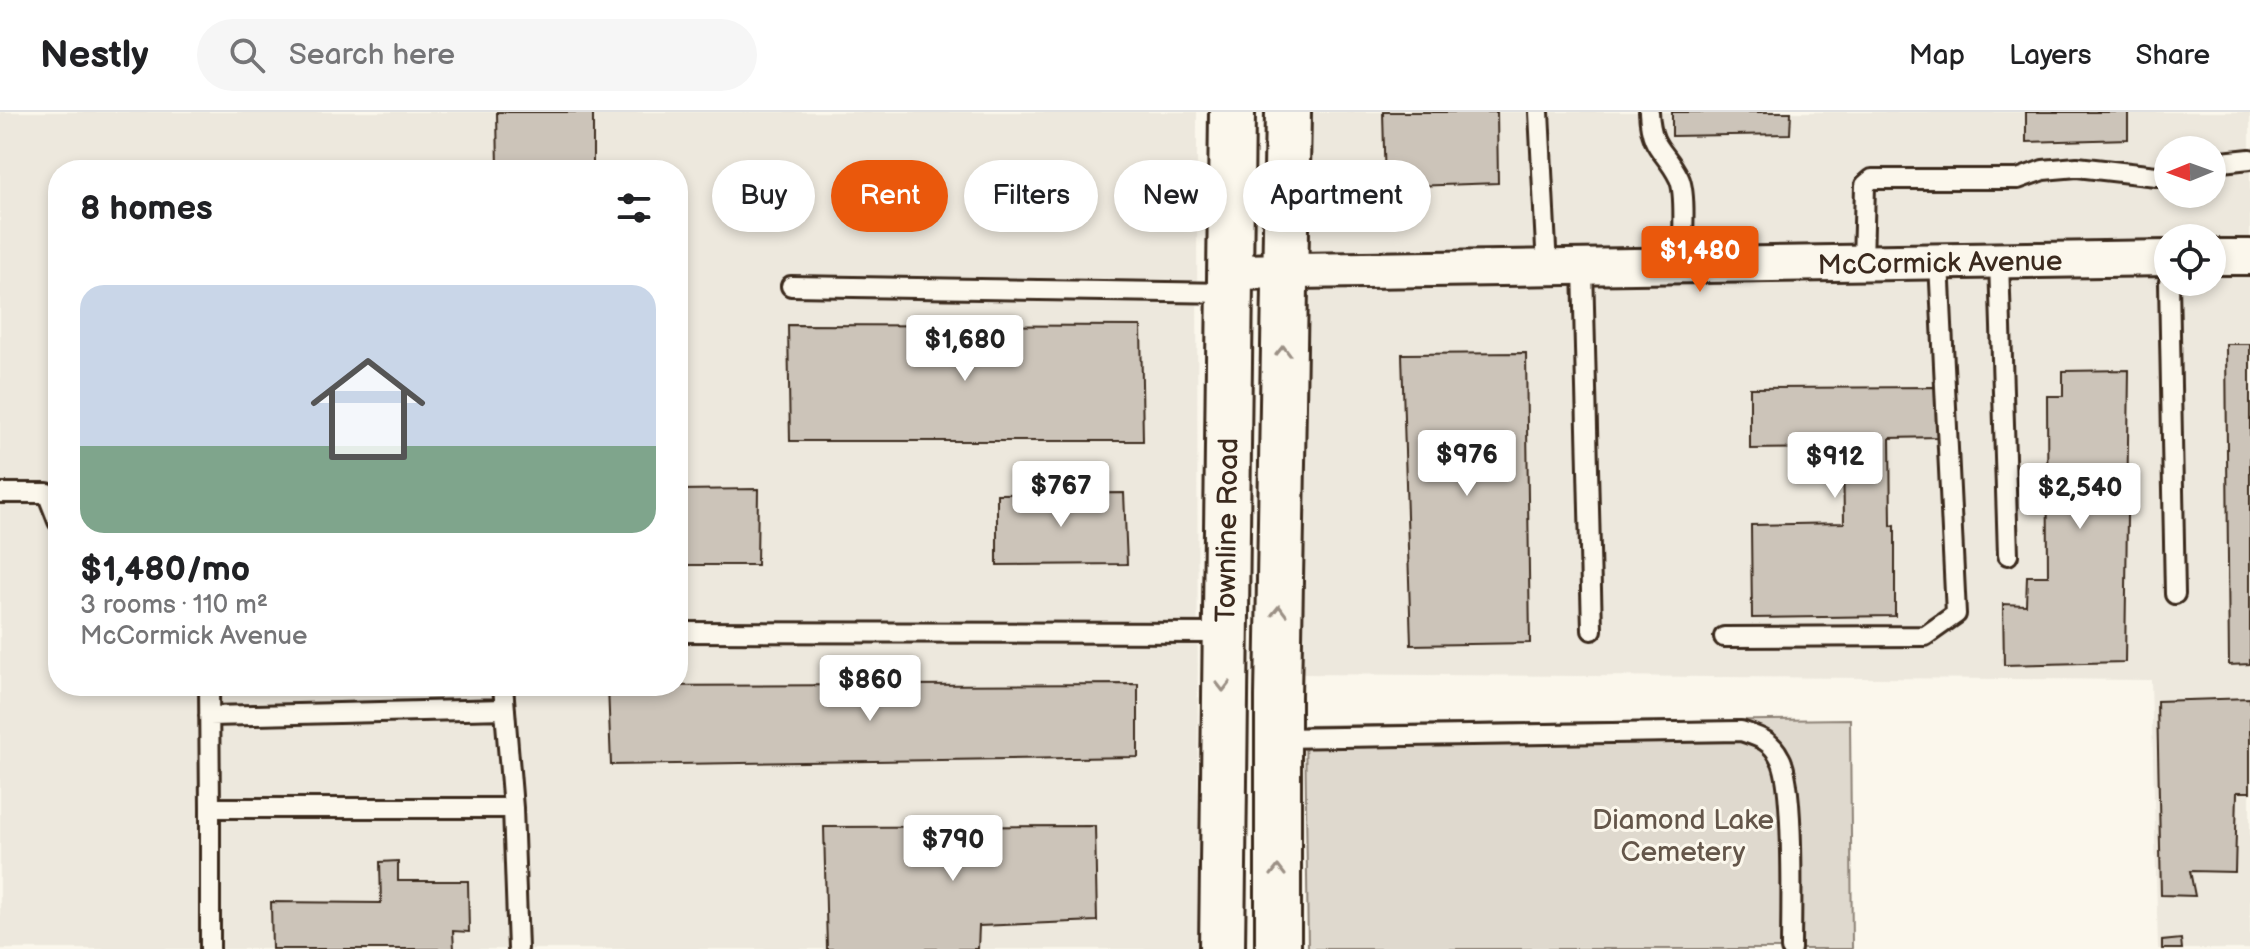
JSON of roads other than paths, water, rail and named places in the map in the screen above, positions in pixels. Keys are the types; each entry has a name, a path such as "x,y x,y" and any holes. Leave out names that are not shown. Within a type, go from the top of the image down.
{"main road":[{"name":"Townline Road","path":"1278,949 1278,738 1288,112"},
{"name":"Townline Road","path":"1222,949 1224,633 1232,283 1229,117"}],"street":[{"path":"2226,257 2250,257"},
{"name":"McCormick Avenue","path":"1232,283 1284,271 2154,258"}],"lane":[{"path":"1539,112 1547,268"},
{"path":"1649,112 1650,133 1658,152 1680,180 1682,266"},
{"path":"2226,162 2250,159"},
{"path":"1863,263 1865,185 1872,179 2018,179 2043,170 2077,167 2154,176"},
{"path":"1999,261 2008,555"},
{"path":"1724,637 1925,636 1956,614 1939,262"},
{"path":"1583,267 1592,630"},
{"path":"791,286 1232,283"},
{"path":"2169,296 2175,594"},
{"path":"0,493 47,493 48,496"},
{"path":"688,632 1224,633"},
{"path":"209,696 210,949"},
{"path":"504,696 513,808 518,949"},
{"path":"209,716 505,709"},
{"path":"1278,738 1741,731 1767,739 1782,760 1788,803 1791,949"},
{"path":"210,808 513,808"}],"park label":[{"name":"Diamond Lake Cemetery","path":"1683,835"}]}
